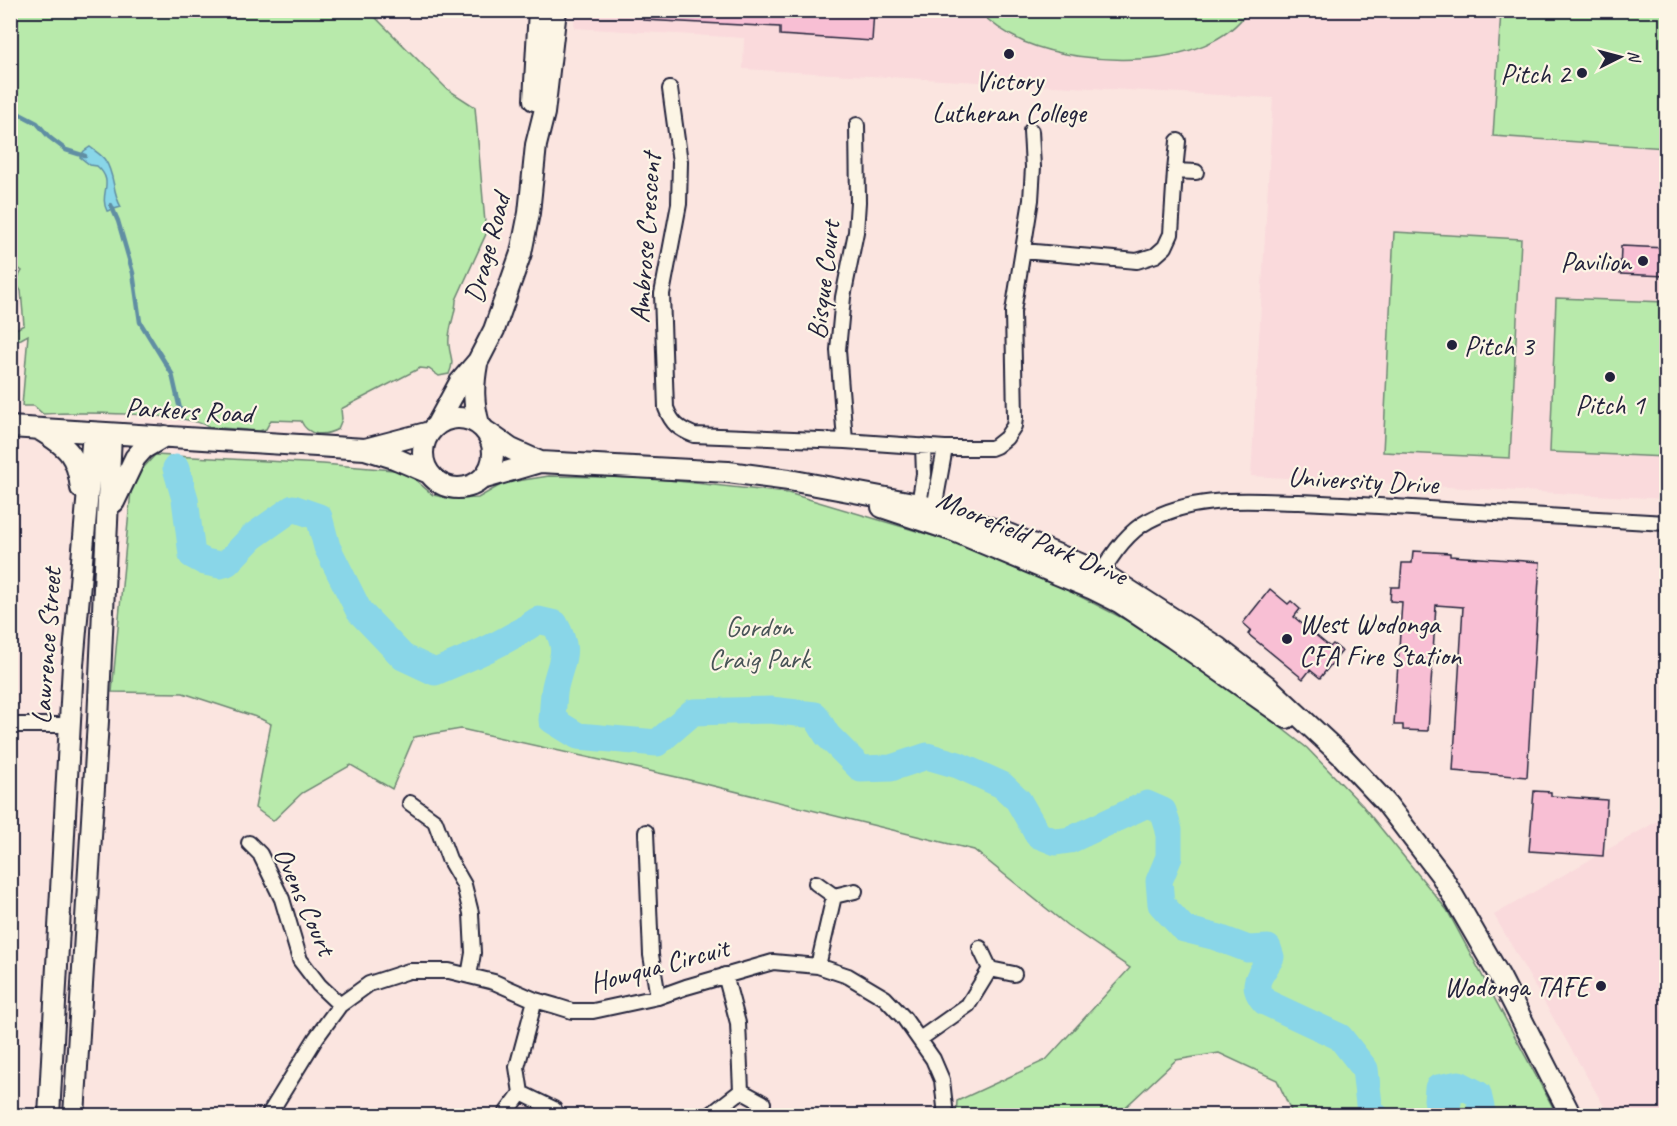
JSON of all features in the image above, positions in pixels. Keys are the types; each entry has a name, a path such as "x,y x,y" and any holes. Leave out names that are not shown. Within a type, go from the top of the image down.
{"main road":[{"name":"Drage Road","path":"536,145 533,112 539,10"},
{"name":"Drage Road","path":"433,429 460,382 478,361 494,330 521,253 529,213 536,145 544,113 556,10"},
{"name":"Drage Road","path":"478,361 473,385 475,412 483,428"},
{"path":"452,418 462,418 483,428 511,449 540,462 482,479 464,488 454,488 436,480 429,473 424,463 423,452 433,429 452,418"},
{"name":"Parkers Road","path":"10,427 365,449 429,473"},
{"path":"482,479 490,469 493,457 493,444 483,428"},
{"path":"39,429 68,448 76,462 84,514"},
{"name":"Parkers Road","path":"365,449 433,429"},
{"name":"Lawrence Street","path":"49,1113 69,725 84,514 102,433"},
{"name":"Lawrence Street","path":"79,1115 108,516 102,433"},
{"path":"108,516 135,458 143,449 165,436"},
{"name":"Moorefield Park Drive","path":"540,462 728,472 840,489 862,500 925,511 954,531 1098,581 1119,603 1341,755 1386,803 1441,875 1500,977 1571,1116"},
{"path":"69,725 98,721"},
{"path":"49,1113 79,1115"}],"street":[{"name":"Ambrose Crescent","path":"670,89 680,162 679,204 662,294 666,408 670,418 681,430 694,435 945,448 996,446 1006,438 1014,426 1012,312 1031,200 1033,167 1031,131"},
{"name":"Bisque Court","path":"844,441 838,350 843,297 856,232 857,125"},
{"path":"1023,252 1137,261 1156,255 1165,247 1171,234 1178,141"},
{"path":"1174,171 1196,172"},
{"path":"923,446 925,511"},
{"path":"925,511 945,448"},
{"name":"University Drive","path":"1098,581 1135,530 1148,521 1179,508 1200,504 1241,500 1344,504 1666,523"},
{"path":"10,725 69,725"},
{"path":"410,803 435,821 449,859 464,885 471,913 472,953 469,976"},
{"path":"646,832 651,955 658,997"},
{"name":"Ovens Court","path":"249,843 260,854 282,899 300,960 319,985 340,1005"},
{"path":"816,883 834,896 855,891"},
{"path":"818,966 834,896"},
{"path":"980,948 990,969"},
{"name":"Howqua Circuit","path":"268,1116 316,1038 340,1005 369,984 410,971 449,971 494,982 535,1000 572,1011 593,1011 658,997 773,962 818,966 848,976 885,998 920,1039 933,1059 942,1080 946,1116"},
{"path":"990,969 1014,974"},
{"path":"920,1039 968,1005 990,969"},
{"path":"725,975 738,1023 741,1091"},
{"path":"507,1112 521,1094 517,1067 535,1000"},
{"path":"741,1091 763,1103"},
{"path":"709,1116 741,1091"},
{"path":"521,1094 554,1110"}],"shaded area":[{"path":"575,10 1666,11 1666,499 1251,476 1273,98 743,69 744,38 574,28"},
{"name":"Wodonga TAFE","path":"1666,816 1666,1115 1609,1115 1494,915"}],"green space":[{"path":"10,11 369,11 447,89 475,107 486,234 456,300 449,334 452,362 449,374 439,376 429,369 420,368 341,409 342,419 338,429 322,434 308,430 301,421 271,420 266,429 259,431 208,427 178,418 155,416 103,413 43,414 34,406 22,406 28,335 11,341 12,331 24,325 21,291 15,282 22,271 10,262"},
{"path":"979,11 1248,11 1229,31 1204,45 1175,54 1143,59 1110,59 1079,56 1024,42 1011,36"},
{"name":"Pitch 2","path":"1501,11 1666,11 1666,148 1493,136"},
{"name":"Pitch 3","path":"1394,232 1521,239 1510,458 1383,452"},
{"name":"Pitch 1","path":"1556,298 1666,302 1666,457 1550,452"},
{"name":"Gordon Craig Park","path":"155,455 405,471 433,495 454,499 478,498 504,483 549,476 649,478 788,493 1001,556 1177,646 1307,748 1362,805 1447,910 1557,1115 1293,1115 1277,1080 1219,1053 1176,1060 1117,1115 956,1115 957,1101 1046,1060 1130,968 1067,925 974,850 681,778 461,729 414,737 392,789 351,765 302,793 273,821 255,808 271,724 183,693 112,692 132,480"}],"water":[{"path":"90,147 102,156 108,165 121,207 107,211 104,199 106,183 103,172 80,157"}],"building":[{"path":"644,10 874,10 872,41 780,35 780,27 643,20"},
{"name":"Pavilion","path":"1621,246 1666,248 1666,276 1620,274"},
{"path":"1413,551 1540,562 1527,777 1453,771 1463,607 1436,605 1428,731 1403,730 1403,725 1394,725 1402,602 1390,601 1391,587 1400,587 1402,563 1412,563"},
{"name":"West Wodonga CFA Fire Station","path":"1270,589 1288,604 1291,601 1300,609 1294,617 1330,647 1333,644 1342,651 1320,678 1310,670 1303,679 1248,634 1251,630 1243,623"},
{"path":"1534,791 1551,792 1551,796 1607,800 1603,856 1529,851"}],"waterway":[{"path":"10,109 37,123 49,137 66,150 85,156"},
{"path":"111,205 133,273 140,322 172,374 182,418"},
{"path":"176,468 185,499 192,555 205,562 220,565 227,563 252,537 293,508 319,517 327,547 359,611 403,657 435,672 501,642 538,620 555,624 564,649 554,691 552,720 578,736 657,743 693,712 770,710 815,715 827,735 861,769 891,768 927,756 958,765 1002,785 1018,800 1038,835 1056,842 1070,840 1147,804 1163,811 1169,830 1169,857 1159,881 1161,904 1184,929 1216,937 1248,949 1268,948 1271,957 1257,984 1260,995 1265,1002 1340,1037 1365,1069 1370,1113 1376,1116"},
{"path":"1436,1116 1448,1102 1437,1100 1438,1088 1459,1084 1478,1094 1483,1116"}],"place":[{"name":"Victory Lutheran College","path":"1009,54"},
{"name":"Pitch 2","path":"1582,73"},
{"name":"Pavilion","path":"1643,261"},
{"name":"Pitch 3","path":"1452,345"},
{"name":"Pitch 1","path":"1610,377"},
{"name":"West Wodonga CFA Fire Station","path":"1287,639"},
{"name":"Wodonga TAFE","path":"1601,986"}]}
